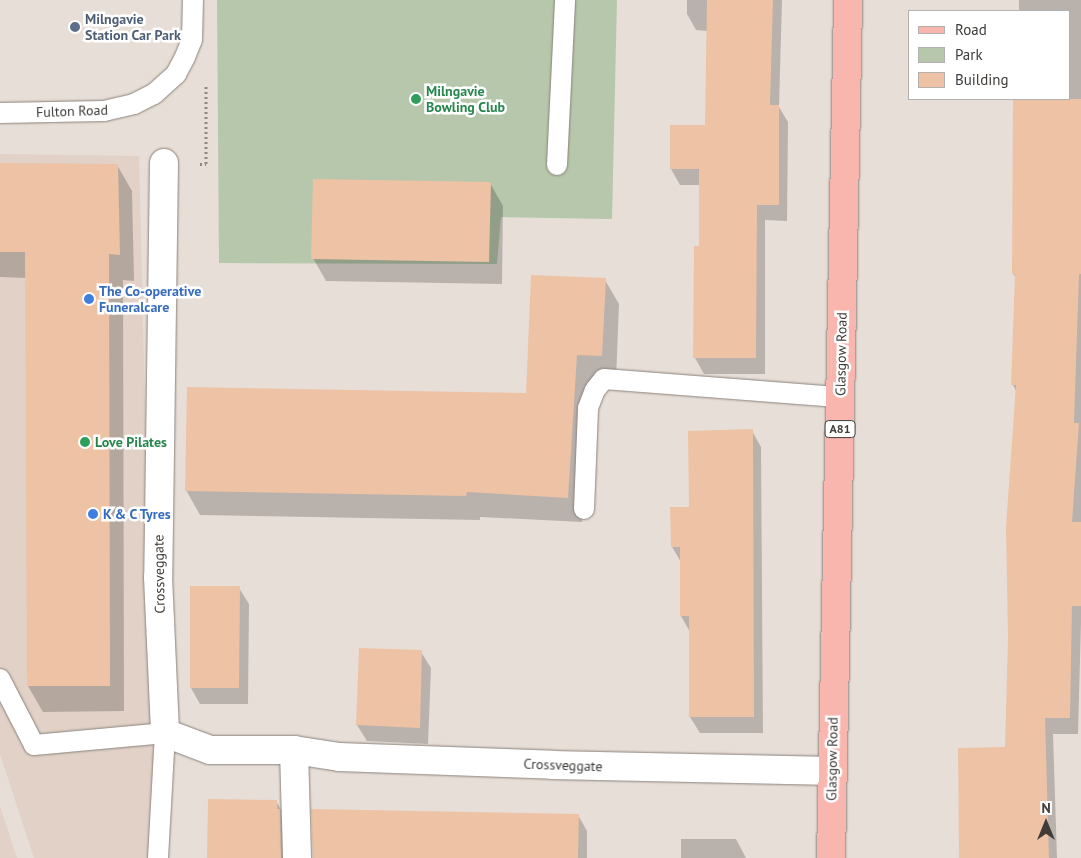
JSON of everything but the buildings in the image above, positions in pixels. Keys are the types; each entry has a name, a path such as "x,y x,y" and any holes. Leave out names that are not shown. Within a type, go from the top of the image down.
{"main road":[{"name":"Glasgow Road","path":"831,858 848,0"}],"street":[{"name":"Crossveggate","path":"164,163 158,577 165,733 210,750 294,750 339,756 553,765 832,771"},
{"path":"294,750 298,858"}],"lane":[{"name":"Fulton Road","path":"0,113 104,111 134,104 154,94 176,74 192,40 193,0"},
{"path":"557,165 565,0"},
{"path":"584,509 588,408 595,390 604,379 840,397"},
{"path":"0,679 34,745 165,733 158,858"}],"path":[{"path":"164,163 206,164 206,52 192,40"}],"shaded area":[{"path":"0,154 139,156 156,858 34,858 0,754"},
{"path":"0,806 17,858 0,858"}],"green space":[{"name":"Milngavie Bowling Club","path":"217,0 617,0 612,219 501,217 497,264 219,263"}],"place":[{"name":"Milngavie Station Car Park","path":"75,27"},
{"name":"Milngavie Bowling Club","path":"416,99"},
{"name":"The Co-operative Funeralcare","path":"89,299"},
{"name":"Love Pilates","path":"85,442"},
{"name":"K & C Tyres","path":"93,514"}]}
